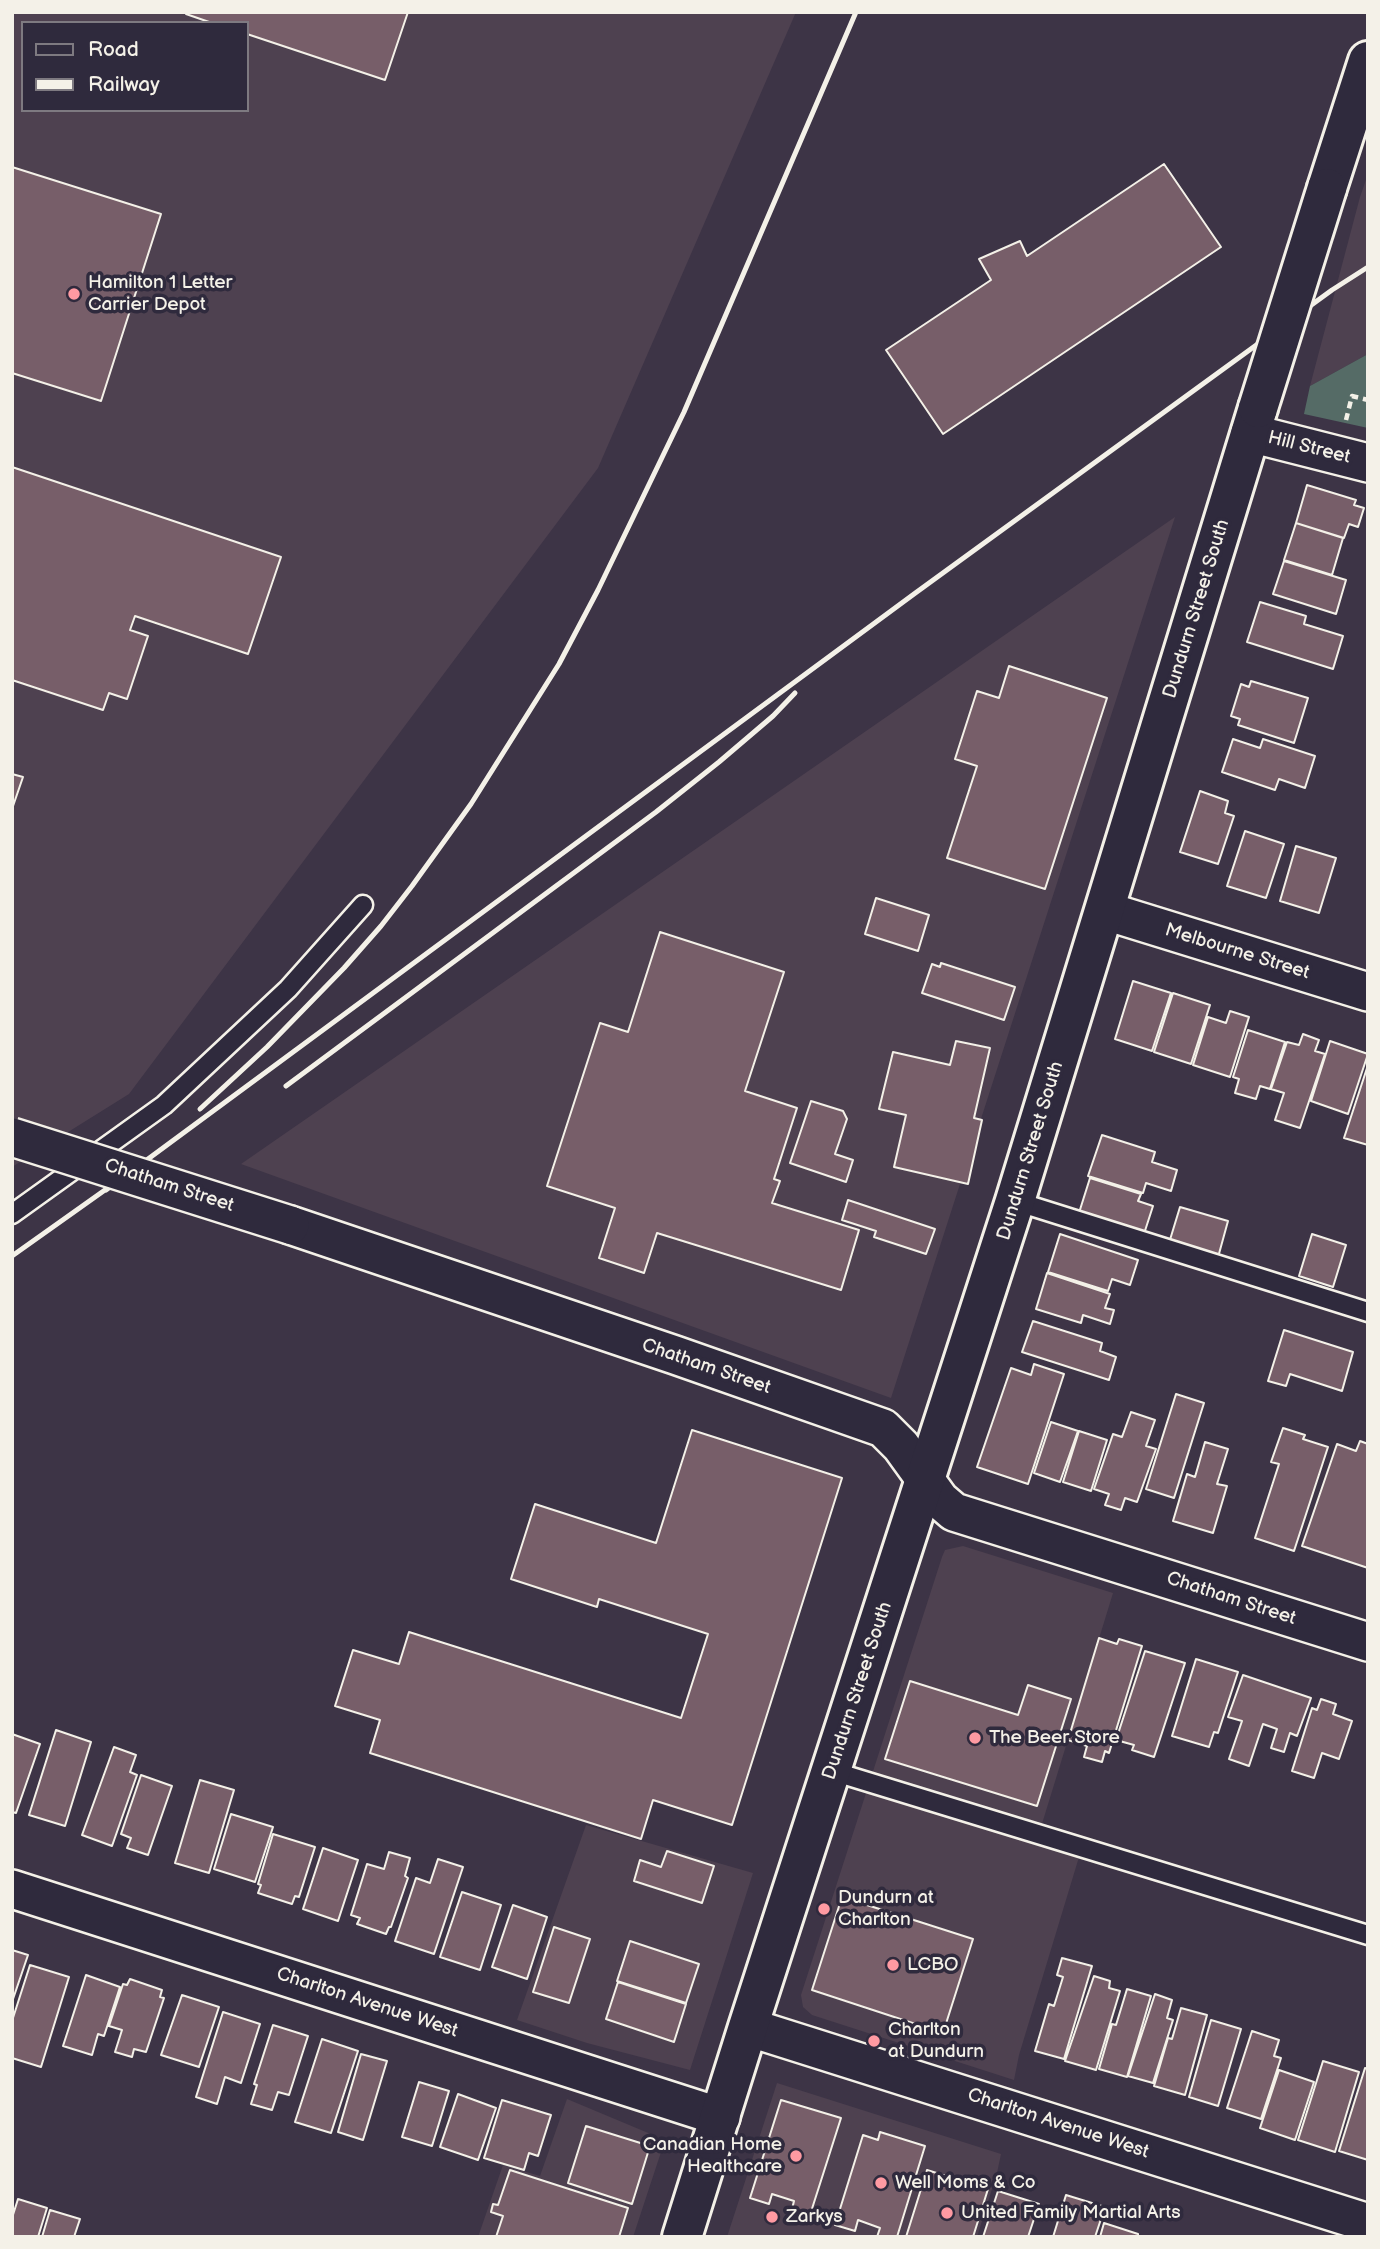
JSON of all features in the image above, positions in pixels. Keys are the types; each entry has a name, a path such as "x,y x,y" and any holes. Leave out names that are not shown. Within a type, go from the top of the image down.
{"main road":[{"name":"Dundurn Street South","path":"682,2237 1016,1201 1254,421 1368,61"}],"street":[{"name":"Hill Street","path":"1254,421 1368,463"},
{"name":"Melbourne Street","path":"1105,911 1368,992"},
{"name":"Chatham Street","path":"12,1137 290,1225 883,1428 901,1446 940,1500 954,1512 1368,1642"},
{"name":"Charlton Avenue West","path":"12,1889 721,2117"},
{"name":"Charlton Avenue West","path":"748,2026 1368,2223"}],"lane":[{"path":"12,1214 164,1105 288,989 363,905"},
{"path":"1016,1201 1368,1312"},
{"path":"832,1771 1368,1935"}],"shaded area":[{"path":"12,12 796,12 598,468 129,1094 12,1167"},
{"path":"1368,174 1368,354 1310,386 1360,197"},
{"path":"1175,517 891,1398 241,1164"},
{"path":"963,1546 1113,1593 1041,1827 1082,1839 1014,2080 812,2015 803,2007 801,1995 942,1557 945,1550"},
{"path":"586,1825 753,1873 690,2070 587,2043 517,2020"},
{"path":"777,2083 1001,2154 977,2237 727,2237"},
{"path":"567,2099 665,2140 633,2237 478,2237 503,2165 540,2176"}],"green space":[{"path":"1368,354 1368,428 1304,414 1310,386"}],"building":[{"path":"408,12 385,80 248,34 248,21 206,21 186,14"},
{"path":"1164,164 1221,247 943,434 886,350 991,280 979,259 1020,241 1027,256"},
{"name":"Hamilton 1 Letter Carrier Depot","path":"12,167 161,214 101,401 12,373"},
{"path":"12,467 281,557 248,654 135,616 130,630 148,636 127,699 109,693 103,710 12,680"},
{"path":"1307,485 1356,500 1354,505 1364,508 1358,527 1349,524 1344,538 1296,523"},
{"path":"1296,523 1343,538 1332,575 1284,560"},
{"path":"1284,561 1346,580 1336,614 1273,594"},
{"path":"1260,602 1306,616 1304,624 1343,636 1333,669 1247,642"},
{"path":"1009,666 1107,698 1045,889 947,858 977,766 955,759 977,691 999,698"},
{"path":"1251,681 1308,698 1294,743 1238,725 1240,719 1231,716 1241,684 1249,687"},
{"path":"1233,739 1260,748 1263,739 1315,756 1305,788 1279,779 1275,790 1222,772"},
{"path":"12,774 23,777 12,809"},
{"path":"1200,791 1228,801 1225,813 1234,816 1218,864 1180,852"},
{"path":"1245,831 1284,844 1266,898 1227,886"},
{"path":"1296,846 1336,858 1319,913 1280,901"},
{"path":"876,898 929,915 918,951 865,934"},
{"path":"660,932 784,972 745,1091 797,1108 774,1179 780,1181 772,1203 859,1230 841,1290 657,1233 644,1273 599,1258 615,1208 547,1186 600,1023 628,1032"},
{"path":"941,963 1015,987 1004,1020 922,993 932,964 940,967"},
{"path":"1133,981 1171,993 1152,1051 1115,1039"},
{"path":"1173,993 1210,1005 1191,1064 1154,1052"},
{"path":"1230,1011 1249,1017 1230,1077 1193,1065 1208,1017 1226,1023"},
{"path":"1248,1030 1285,1042 1270,1089 1260,1086 1256,1099 1235,1093 1239,1079 1233,1077"},
{"path":"1303,1034 1319,1040 1315,1051 1325,1054 1300,1128 1275,1120 1284,1093 1271,1089 1287,1042 1299,1045"},
{"path":"956,1041 990,1048 974,1118 982,1120 968,1184 894,1167 906,1115 879,1109 893,1052 950,1065"},
{"path":"1330,1041 1368,1054 1348,1114 1311,1101"},
{"path":"1368,1065 1368,1145 1344,1138"},
{"path":"811,1101 843,1111 847,1119 835,1154 853,1160 846,1182 790,1163"},
{"path":"1102,1135 1155,1152 1152,1162 1177,1170 1171,1191 1146,1183 1143,1193 1088,1176"},
{"path":"1090,1178 1141,1194 1138,1201 1153,1206 1143,1237 1078,1216"},
{"path":"848,1200 935,1229 926,1254 874,1237 876,1231 842,1220"},
{"path":"1180,1207 1228,1221 1217,1261 1169,1243"},
{"path":"1060,1234 1138,1260 1130,1285 1112,1279 1108,1291 1048,1272"},
{"path":"1312,1234 1346,1245 1333,1287 1299,1276"},
{"path":"1047,1273 1110,1294 1105,1308 1114,1310 1110,1324 1083,1315 1081,1323 1036,1309"},
{"path":"1033,1321 1102,1343 1100,1351 1116,1357 1109,1380 1022,1352"},
{"path":"1284,1330 1353,1352 1342,1391 1290,1374 1286,1386 1268,1381"},
{"path":"1034,1364 1064,1374 1028,1484 977,1467 1011,1368 1031,1375"},
{"path":"1176,1394 1204,1403 1174,1498 1146,1489"},
{"path":"1131,1412 1155,1420 1146,1446 1156,1449 1137,1502 1125,1498 1121,1510 1105,1505 1109,1494 1094,1489 1113,1434 1122,1437"},
{"path":"1051,1422 1078,1431 1060,1482 1034,1473"},
{"path":"1283,1428 1305,1435 1303,1439 1328,1447 1294,1551 1255,1538 1279,1464 1271,1462"},
{"path":"692,1430 842,1478 732,1825 653,1800 641,1839 370,1753 380,1720 335,1706 353,1650 399,1664 409,1632 681,1718 708,1634 599,1599 597,1607 511,1579 535,1504 656,1543"},
{"path":"1079,1431 1107,1440 1091,1491 1063,1482"},
{"path":"1360,1441 1368,1444 1368,1568 1302,1546 1337,1444 1356,1451"},
{"path":"1205,1442 1228,1449 1217,1484 1227,1486 1213,1533 1173,1521 1187,1474 1195,1477"},
{"path":"1099,1638 1117,1644 1119,1639 1142,1646 1109,1753 1105,1751 1102,1762 1084,1757 1087,1746 1068,1740"},
{"path":"1145,1651 1185,1663 1154,1757 1132,1750 1134,1745 1116,1740"},
{"path":"1196,1659 1238,1672 1218,1733 1214,1732 1209,1747 1172,1736"},
{"path":"1243,1675 1311,1698 1297,1736 1290,1733 1284,1752 1271,1748 1277,1729 1263,1724 1249,1766 1229,1759 1242,1721 1228,1717"},
{"name":"The Beer Store","path":"910,1681 1018,1715 1028,1685 1071,1699 1037,1806 885,1759"},
{"path":"1321,1699 1336,1704 1333,1714 1352,1721 1339,1759 1322,1753 1314,1778 1292,1771 1312,1708 1317,1710"},
{"path":"56,1730 91,1742 65,1826 29,1815"},
{"path":"12,1734 40,1744 16,1813 12,1812"},
{"path":"114,1747 136,1755 130,1772 137,1775 112,1846 82,1835"},
{"path":"141,1775 172,1786 148,1855 127,1848 131,1838 121,1834"},
{"path":"200,1780 234,1790 209,1873 175,1863"},
{"path":"231,1814 273,1827 255,1882 214,1869"},
{"path":"273,1834 315,1847 299,1897 295,1896 292,1904 258,1893 261,1885 258,1884"},
{"path":"323,1848 358,1860 338,1921 303,1909"},
{"path":"667,1851 714,1866 702,1903 634,1881 640,1860 661,1867"},
{"path":"389,1852 410,1858 405,1876 408,1878 386,1934 357,1924 360,1918 351,1915 367,1864 384,1869"},
{"path":"438,1859 463,1867 434,1954 395,1941 416,1878 430,1883"},
{"path":"462,1892 501,1905 480,1970 440,1957"},
{"name":"LCBO","path":"842,1897 973,1939 943,2033 812,1990"},
{"path":"513,1905 547,1917 527,1979 492,1967"},
{"path":"554,1927 590,1939 569,2003 533,1992"},
{"path":"630,1941 699,1964 686,2003 617,1981"},
{"path":"12,1950 28,1955 12,2002"},
{"path":"1062,1958 1092,1966 1064,2059 1035,2051 1049,2004 1054,2006 1063,1977 1057,1975"},
{"path":"30,1965 69,1977 41,2067 12,2058 12,2021"},
{"path":"86,1975 120,1987 104,2036 98,2034 92,2055 63,2046"},
{"path":"1094,1976 1110,1981 1109,1988 1120,1991 1096,2070 1065,2061"},
{"path":"130,1979 162,1990 160,1997 164,1998 146,2052 134,2049 132,2057 115,2052 122,2030 109,2026 123,1984 127,1985"},
{"path":"618,1982 686,2004 674,2042 606,2019"},
{"path":"1127,1989 1151,1996 1127,2077 1099,2069 1112,2024 1116,2025"},
{"path":"1155,1994 1172,2000 1167,2018 1173,2020 1153,2083 1128,2076"},
{"path":"182,1995 219,2007 199,2067 161,2055"},
{"path":"1181,2008 1207,2015 1185,2095 1154,2086 1168,2038 1172,2039"},
{"path":"223,2012 260,2024 241,2083 225,2077 217,2104 196,2097"},
{"path":"1211,2020 1241,2029 1218,2106 1189,2097"},
{"path":"273,2025 308,2036 289,2095 278,2092 272,2110 251,2104 257,2085 254,2084"},
{"path":"1252,2031 1279,2040 1274,2056 1281,2058 1261,2119 1227,2108"},
{"path":"322,2039 358,2051 331,2133 295,2122"},
{"path":"361,2054 387,2061 363,2140 338,2132"},
{"path":"1323,2061 1359,2072 1335,2152 1298,2140"},
{"path":"1365,2068 1368,2069 1368,2160 1339,2151"},
{"path":"1279,2070 1314,2082 1295,2140 1260,2128"},
{"path":"419,2082 449,2091 432,2146 402,2137"},
{"path":"458,2094 496,2108 478,2160 440,2147"},
{"path":"502,2100 551,2115 538,2156 529,2153 524,2170 484,2158"},
{"name":"Canadian Home Healthcare","path":"781,2100 841,2118 810,2215 792,2209 794,2201 772,2194 769,2204 750,2198"},
{"path":"586,2126 650,2146 632,2204 568,2183"},
{"name":"Well Moms & Co","path":"880,2132 925,2146 897,2237 877,2237 880,2228 858,2220 855,2231 835,2225 863,2135 878,2140"},
{"path":"510,2170 628,2208 619,2237 496,2237 503,2216 491,2212 493,2204 498,2205"},
{"name":"United Family Martial Arts","path":"927,2170 988,2189 973,2237 906,2237"},
{"path":"998,2191 1039,2204 1028,2237 983,2237"},
{"path":"1066,2195 1105,2207 1095,2237 1053,2237"},
{"path":"18,2199 47,2208 38,2237 12,2237 12,2218"},
{"path":"50,2210 80,2219 74,2237 42,2237"},
{"path":"1104,2223 1138,2234 1138,2237 1100,2237"}],"railway":[{"path":"200,1109 267,1047 381,926 471,804 559,664 684,412 856,12"},
{"path":"106,1190 914,594 1332,290 1368,267"},
{"path":"286,1086 656,812 773,716 795,693"},
{"path":"12,1256 112,1185"}],"place":[{"name":"Hamilton 1 Letter Carrier Depot","path":"74,294"},
{"name":"The Beer Store","path":"975,1738"},
{"name":"Dundurn at Charlton","path":"824,1909"},
{"name":"LCBO","path":"893,1965"},
{"name":"Charlton at Dundurn","path":"874,2041"},
{"name":"Canadian Home Healthcare","path":"796,2156"},
{"name":"Well Moms & Co","path":"881,2183"},
{"name":"United Family Martial Arts","path":"947,2213"},
{"name":"Zarkys","path":"772,2217"}]}
